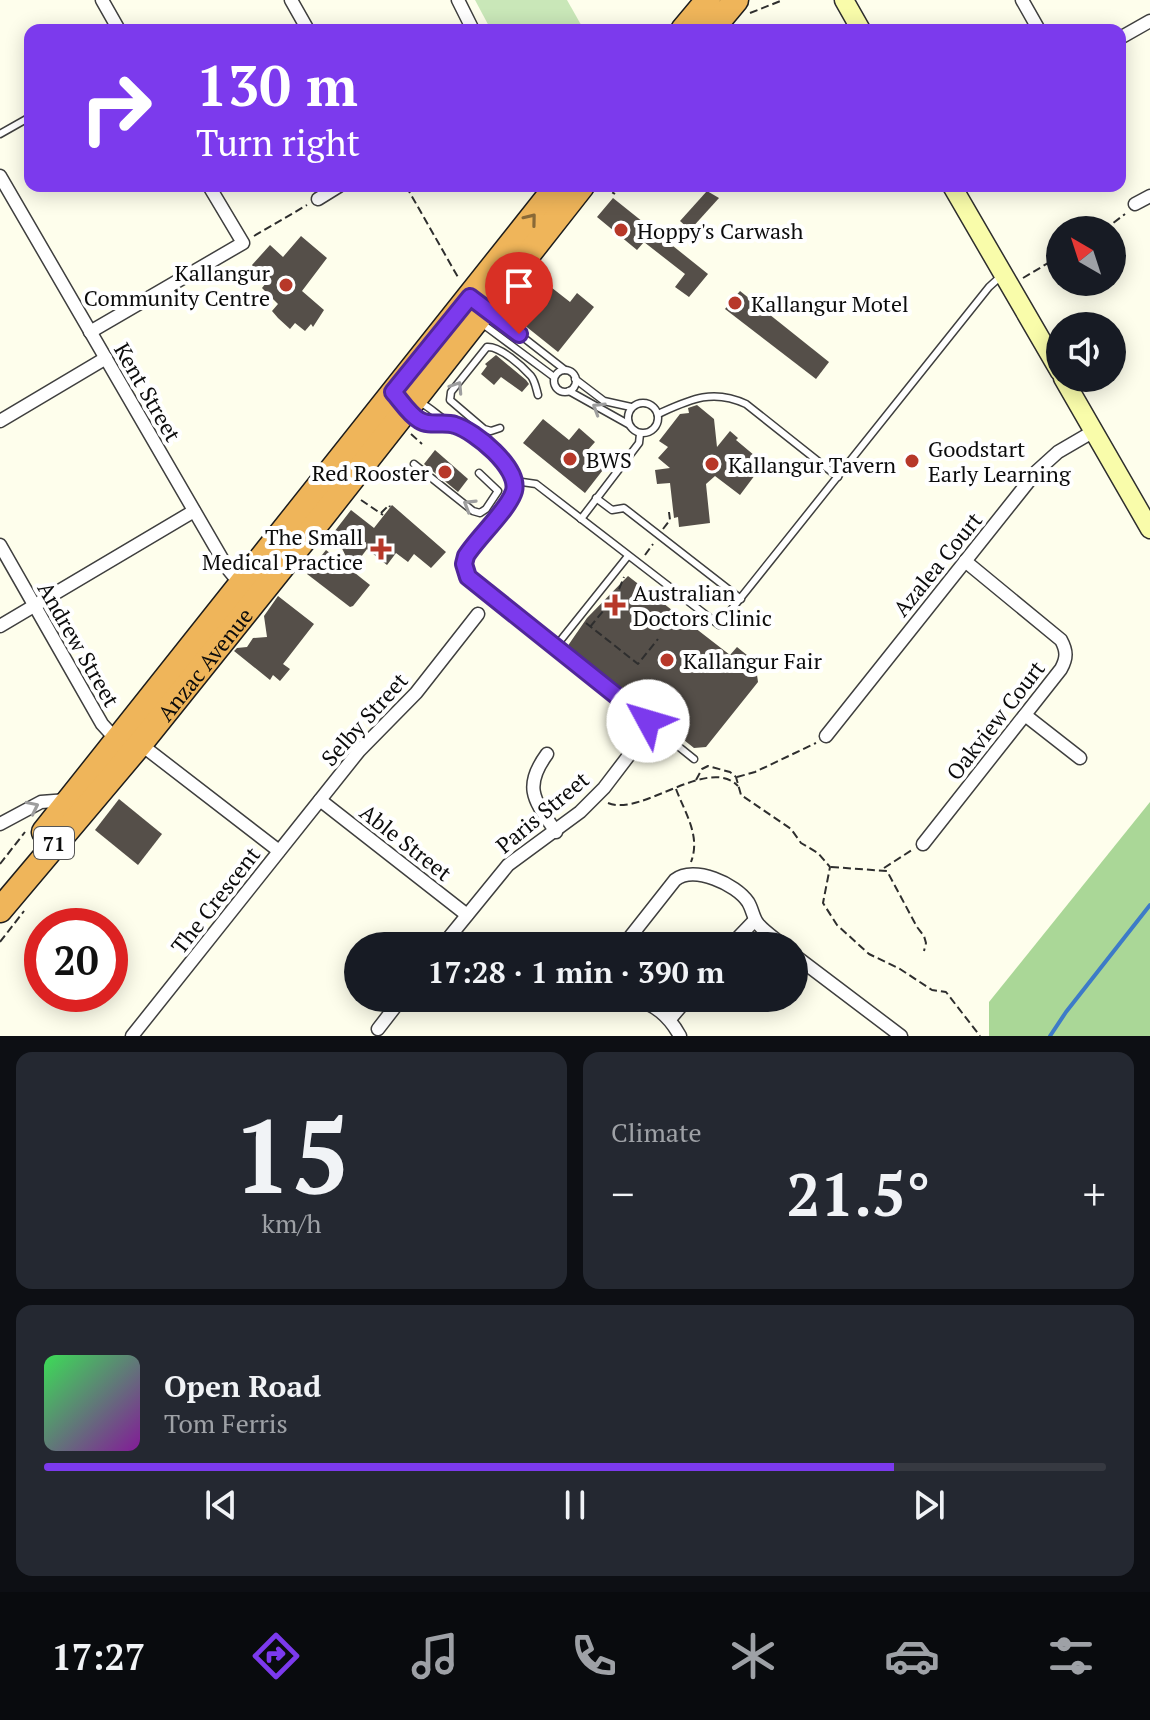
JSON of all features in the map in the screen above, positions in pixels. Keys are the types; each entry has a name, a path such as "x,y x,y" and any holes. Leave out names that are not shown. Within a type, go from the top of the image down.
{"highway":[{"path":"688,24 708,0"},
{"path":"719,24 742,7"},
{"name":"Anzac Avenue","path":"0,887 69,800 129,741 406,400 553,192"},
{"name":"Anzac Avenue","path":"472,304 576,192"},
{"name":"Anzac Avenue","path":"0,910 129,741 241,585 406,400"}],"street":[{"path":"102,0 116,24"},
{"path":"291,0 305,24"},
{"path":"458,0 470,24"},
{"path":"844,0 853,24"},
{"path":"1022,0 1036,24"},
{"path":"1126,35 1150,21"},
{"name":"Kent Street","path":"0,176 228,569 241,585"},
{"path":"90,332 243,243 213,192"},
{"path":"318,199 329,192"},
{"path":"956,192 1012,277 1046,344"},
{"path":"1135,204 1150,196"},
{"path":"0,421 106,358"},
{"path":"1071,392 1150,529"},
{"name":"Azalea Court","path":"826,736 1037,471 1058,452 1094,431"},
{"path":"0,626 194,511"},
{"name":"Andrew Street","path":"0,545 102,724 129,741"},
{"name":"Oakview Court","path":"923,844 1066,659 1066,648 1061,640 965,561"},
{"name":"Selby Street","path":"279,851 369,740 416,693 478,614"},
{"path":"1025,715 1080,758"},
{"name":"The Crescent","path":"129,741 279,851 132,1036"},
{"name":"Paris Street","path":"453,932 508,865 556,832 596,797 636,746"},
{"path":"547,754 534,773 532,790 537,805 556,832"},
{"path":"0,824 41,802 69,800"},
{"name":"Able Street","path":"320,800 467,915"},
{"path":"634,932 675,880 688,873 734,889 748,902 755,920 768,932"},
{"path":"743,932 755,920"},
{"path":"808,966 901,1036"},
{"path":"378,1029 391,1012"},
{"path":"660,1012 670,1019 680,1036"},
{"path":"670,1019 676,1012"}],"lane":[{"path":"0,134 24,120"},
{"path":"515,481 536,484 719,625 989,287 1012,277"},
{"path":"472,304 565,370 571,371 575,379 604,401 632,407 646,403 654,407 658,414 655,427 649,433 640,434 628,424 556,387 554,377 472,304"},
{"path":"500,428 487,431 450,400 451,392 487,347 496,348 528,373 538,395"},
{"path":"554,377 565,370"},
{"path":"569,391 575,379"},
{"path":"658,414 679,404 716,394 731,397 746,404 838,477"},
{"path":"406,400 423,422 449,423"},
{"path":"406,400 463,428 506,464 515,481 509,501 466,556 464,571 694,759"},
{"path":"628,424 627,415 632,407"},
{"path":"581,519 639,443 640,434"},
{"path":"414,464 473,511 480,513 498,496 498,491 479,473"},
{"path":"596,498 612,510 624,508 741,599"},
{"path":"556,646 628,556"}],"path":[{"path":"742,7 783,0"},
{"path":"409,192 472,304"},
{"path":"243,243 318,199"},
{"path":"1123,216 1135,204"},
{"path":"1012,277 1046,262"},
{"path":"415,438 422,444"},
{"path":"357,497 382,515 390,507"},
{"path":"593,629 638,664 658,639"},
{"path":"736,777 755,772 812,746 826,736"},
{"path":"696,780 702,769 708,766 730,772 736,777 741,795 791,829 801,843 818,853 830,867 883,869 923,844"},
{"path":"596,797 621,806 696,780 720,778 734,781 738,787"},
{"path":"675,788 688,813 695,845 688,873"},
{"path":"0,864 24,833"},
{"path":"830,867 823,903 837,925 879,961 900,969 932,990 946,992 980,1036"},
{"path":"883,869 890,875 924,936 924,951"}],"green space":[{"path":"475,0 567,0 581,24 488,24"},
{"path":"1150,802 1150,1036 989,1036 989,1002"}],"building":[{"path":"706,192 719,198 690,230 680,221"},
{"path":"613,198 708,274 689,297 675,287 685,274 644,242 637,250 597,217"},
{"name":"Kallangur Community Centre","path":"301,236 327,258 302,291 324,310 313,327 311,324 305,331 295,323 290,329 272,311 278,304 262,288 266,283 252,265 270,245 283,257"},
{"path":"547,284 570,302 577,293 594,307 558,352 518,320"},
{"path":"740,291 829,362 816,379 725,309"},
{"path":"496,355 529,384 522,392 501,377 494,385 481,374 487,366 485,364"},
{"name":"Kallangur Tavern","path":"697,405 714,419 717,447 730,431 761,461 755,469 758,471 740,495 715,476 706,484 710,523 679,527 678,517 674,518 670,483 657,484 655,470 670,468 658,458 668,447 659,441 680,414 689,413 688,408"},
{"name":"BWS","path":"543,419 569,440 579,428 595,442 587,451 606,466 585,493 523,443"},
{"name":"Red Rooster","path":"435,450 468,479 458,492 424,464"},
{"path":"392,505 446,552 431,568 414,554 408,562 396,553 387,565 367,549 352,569 334,532 351,510 374,528"},
{"path":"326,550 370,585 353,606 350,607 307,574"},
{"name":"Kallangur Fair","path":"628,576 730,655 737,647 758,664 752,672 757,675 758,682 706,747 694,748 567,647 587,618"},
{"path":"278,596 314,624 283,664 290,669 280,681 273,675 270,680 234,651 247,647 253,638 267,637 264,616"},
{"path":"119,799 162,834 138,865 95,830"}],"waterway":[{"path":"1050,1036 1150,905"}],"place":[{"name":"Hoppy's Carwash","path":"621,230"},
{"name":"Kallangur Community Centre","path":"286,285"},
{"name":"Kallangur Motel","path":"735,303"},
{"name":"BWS","path":"570,459"},
{"name":"Goodstart Early Learning","path":"912,461"},
{"name":"Kallangur Tavern","path":"712,464"},
{"name":"Red Rooster","path":"445,472"},
{"name":"The Small Medical Practice","path":"381,549"},
{"name":"Australian Doctors Clinic","path":"615,605"},
{"name":"Kallangur Fair","path":"667,660"}],"route":[{"path":"519,334 470,297 393,392 419,420 429,424 449,423 463,428 495,453 513,475 515,488 509,501 466,556 464,571 468,577 648,721"}]}
